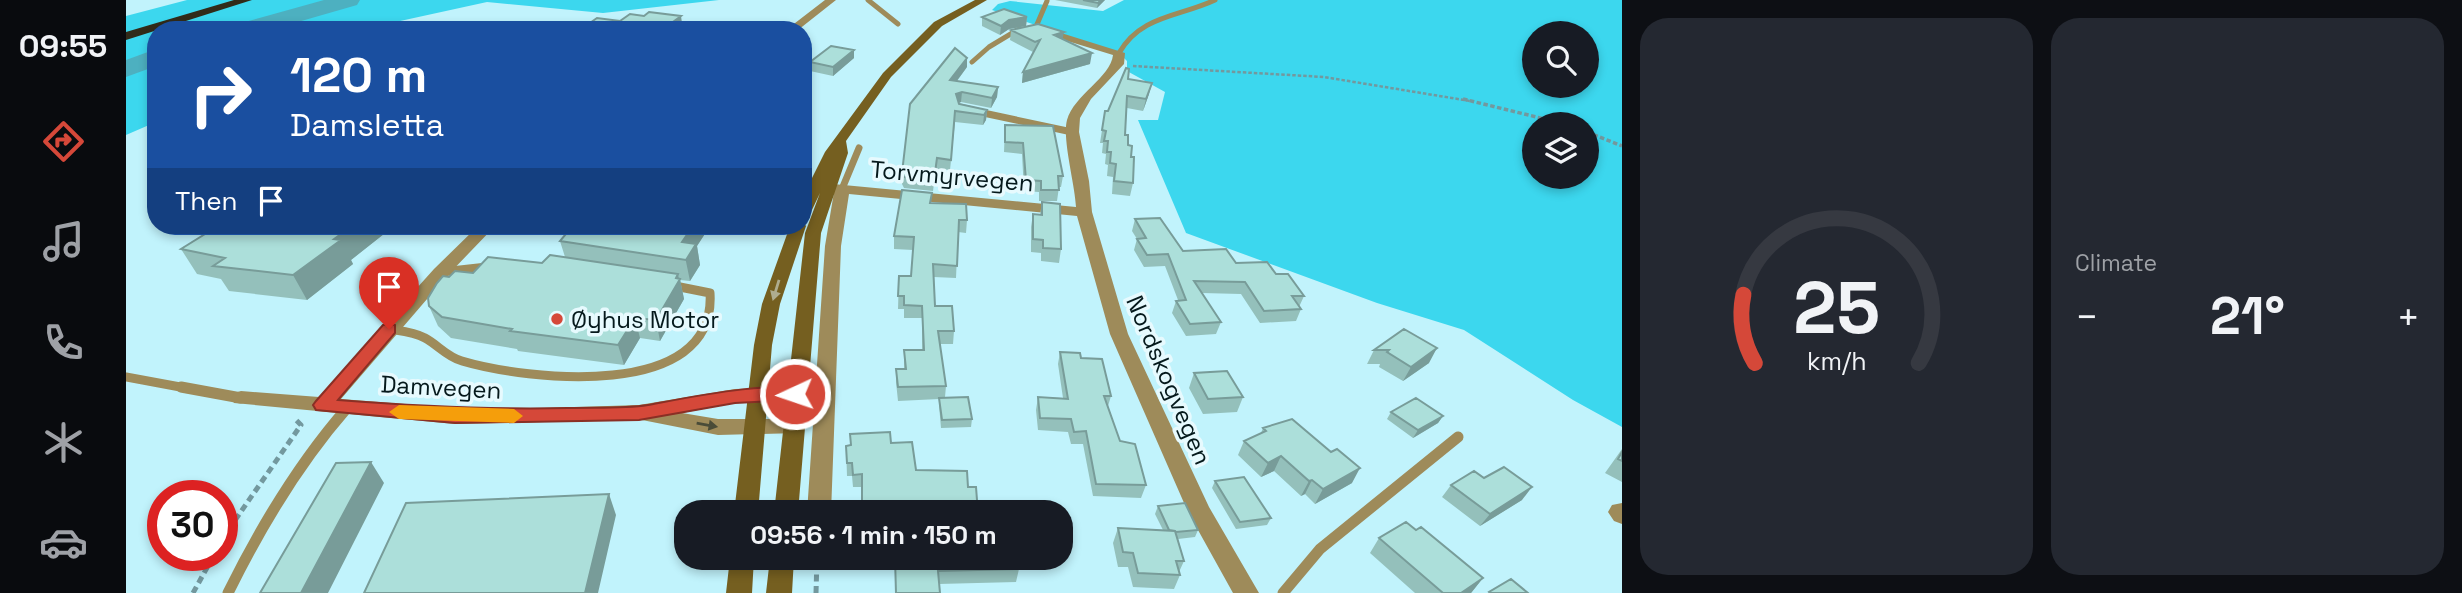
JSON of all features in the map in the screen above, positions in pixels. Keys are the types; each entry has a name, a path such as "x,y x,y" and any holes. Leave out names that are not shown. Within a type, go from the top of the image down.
{"highway":[{"path":"167,21 232,0"},
{"path":"172,21 246,0"},
{"path":"126,34 147,27"},
{"path":"126,34 147,28"}],"main road":[{"path":"787,500 795,394 813,233 841,153 841,143 870,96 906,53 938,24 982,0"},
{"path":"812,203 828,187"},
{"path":"747,500 756,396 771,304 795,235"},
{"path":"739,593 741,570"},
{"path":"779,593 781,570"}],"street":[{"path":"803,21 831,0"},
{"path":"1036,29 1119,59 1079,106 1072,132"},
{"name":"Nordskogvegen","path":"1072,132 1082,181 1084,212 1119,334 1200,512 1246,593"},
{"path":"820,500 832,260 828,187"},
{"name":"Torvmyrvegen","path":"828,187 1084,212"},
{"path":"323,405 440,272 478,235"},
{"name":"Damvegen","path":"241,398 455,416 639,413 696,402 795,394"},
{"name":"Damvegen","path":"639,413 718,427 792,427"}],"lane":[{"path":"868,0 898,24"},
{"path":"1119,59 1135,30 1145,22 1215,0"},
{"path":"972,62 1011,33 1036,29 1047,1"},
{"path":"960,108 1072,132"},
{"path":"828,187 859,148"},
{"path":"440,272 499,264"},
{"path":"389,329 425,338 444,354 465,362 570,375 619,374 668,364 678,359 696,341 706,317 710,293 665,284"},
{"path":"126,377 241,398"},
{"path":"228,593 247,554 296,472 347,408"},
{"path":"1283,593 1292,579 1321,550 1438,457 1458,437"}],"path":[{"path":"1119,59 1324,78 1459,98 1522,113"},
{"path":"1599,137 1622,146"},
{"path":"238,516 301,425 295,419 285,417 296,403"},
{"path":"816,593 817,570"},
{"path":"193,593 205,571"}],"shaded area":[{"path":"187,0 719,0 603,13 487,2 400,21 147,21 147,126 126,135 126,16"},
{"path":"1124,0 1622,0 1622,427 1573,400 1464,330 1377,303 1186,233 1138,120 1158,120 1165,92 1127,71 1127,61 1121,55 992,10 998,4 1010,1 1103,11"}],"building":[{"path":"1004,9 1027,17 1009,20 1001,26 982,17"},
{"path":"649,12 681,16 674,21 620,21 630,14 644,16"},
{"path":"597,18 620,21 593,21"},
{"path":"1038,24 1064,32 1054,35 1092,53 1023,72 1040,40 1035,42 1011,30"},
{"path":"831,46 854,50 833,67 812,60"},
{"path":"955,48 967,58 950,80 998,87 992,98 962,92 956,94 959,104 987,110 984,115 955,111 951,160 937,158 934,180 904,177 902,173 910,104"},
{"path":"1126,68 1129,69 1128,79 1152,83 1146,99 1127,96 1125,135 1128,135 1128,145 1132,146 1131,157 1134,157 1133,183 1114,181 1116,164 1110,163 1108,141 1104,141 1106,131 1102,130 1105,111 1108,111"},
{"path":"1005,125 1053,126 1063,176 1058,176 1059,190 1041,190 1041,181 1026,180 1023,143 1005,142"},
{"path":"902,190 932,193 930,203 966,204 967,220 959,220 957,266 933,264 935,306 952,306 954,331 938,331 946,386 898,387 896,369 906,369 904,350 924,350 922,306 904,305 904,296 898,296 899,276 911,276 914,237 894,236"},
{"path":"1042,202 1060,204 1061,249 1043,248 1043,240 1033,239 1033,214 1042,215"},
{"path":"1160,218 1183,251 1226,249 1236,263 1267,262 1276,274 1288,274 1304,296 1292,296 1301,309 1264,311 1245,282 1194,281 1221,322 1190,324 1176,301 1186,300 1168,254 1147,255 1137,239 1146,238 1135,219"},
{"path":"204,235 340,235 334,239 341,240 293,275 213,266 225,258 181,249"},
{"path":"565,235 687,235 682,242 696,244 686,260 560,241"},
{"path":"550,255 678,274 676,278 680,279 656,320 635,318 618,345 510,331 512,329 442,317 429,306 428,298 443,276 449,277 455,271 473,273 488,257 542,263"},
{"path":"1404,329 1437,348 1411,367 1387,352 1389,350 1374,350"},
{"path":"1060,352 1080,353 1081,358 1102,359 1111,396 1104,396 1120,441 1135,444 1146,485 1096,484 1086,431 1074,432 1071,419 1040,418 1038,397 1068,399"},
{"path":"1227,371 1243,397 1208,399 1194,373"},
{"path":"968,397 972,419 942,420 939,398"},
{"path":"1416,398 1443,416 1418,430 1391,412"},
{"path":"1292,419 1331,452 1337,449 1360,468 1323,489 1312,480 1309,481 1281,456 1268,463 1244,441 1266,431 1263,428"},
{"path":"890,432 891,443 912,442 916,470 967,471 968,487 976,487 977,500 862,500 862,474 853,475 852,463 847,463 846,446 851,445 850,434"},
{"path":"371,462 301,593 260,593 336,463"},
{"path":"1504,467 1532,487 1490,514 1451,485 1474,471 1484,478"},
{"path":"1244,477 1271,518 1240,522 1215,481"},
{"path":"609,494 585,593 364,593 406,503"},
{"path":"1185,503 1198,530 1169,530 1158,506"},
{"path":"1406,522 1416,530 1421,527 1483,578 1461,593 1443,593 1379,538"},
{"path":"1118,528 1175,531 1184,561 1176,561 1180,575 1138,573 1133,553 1123,552"},
{"path":"895,570 978,570 938,571 940,593 896,593"},
{"path":"1511,579 1528,593 1489,592"}],"waterway":[{"path":"275,21 349,0"},
{"path":"348,1 353,0"},
{"path":"126,69 147,61"}],"slow traffic":[{"path":"399,412 514,416"}],"place":[{"name":"Øyhus Motor","path":"557,319"}],"route":[{"path":"389,329 323,405 455,416 513,416 639,413 735,396 795,394"}]}
